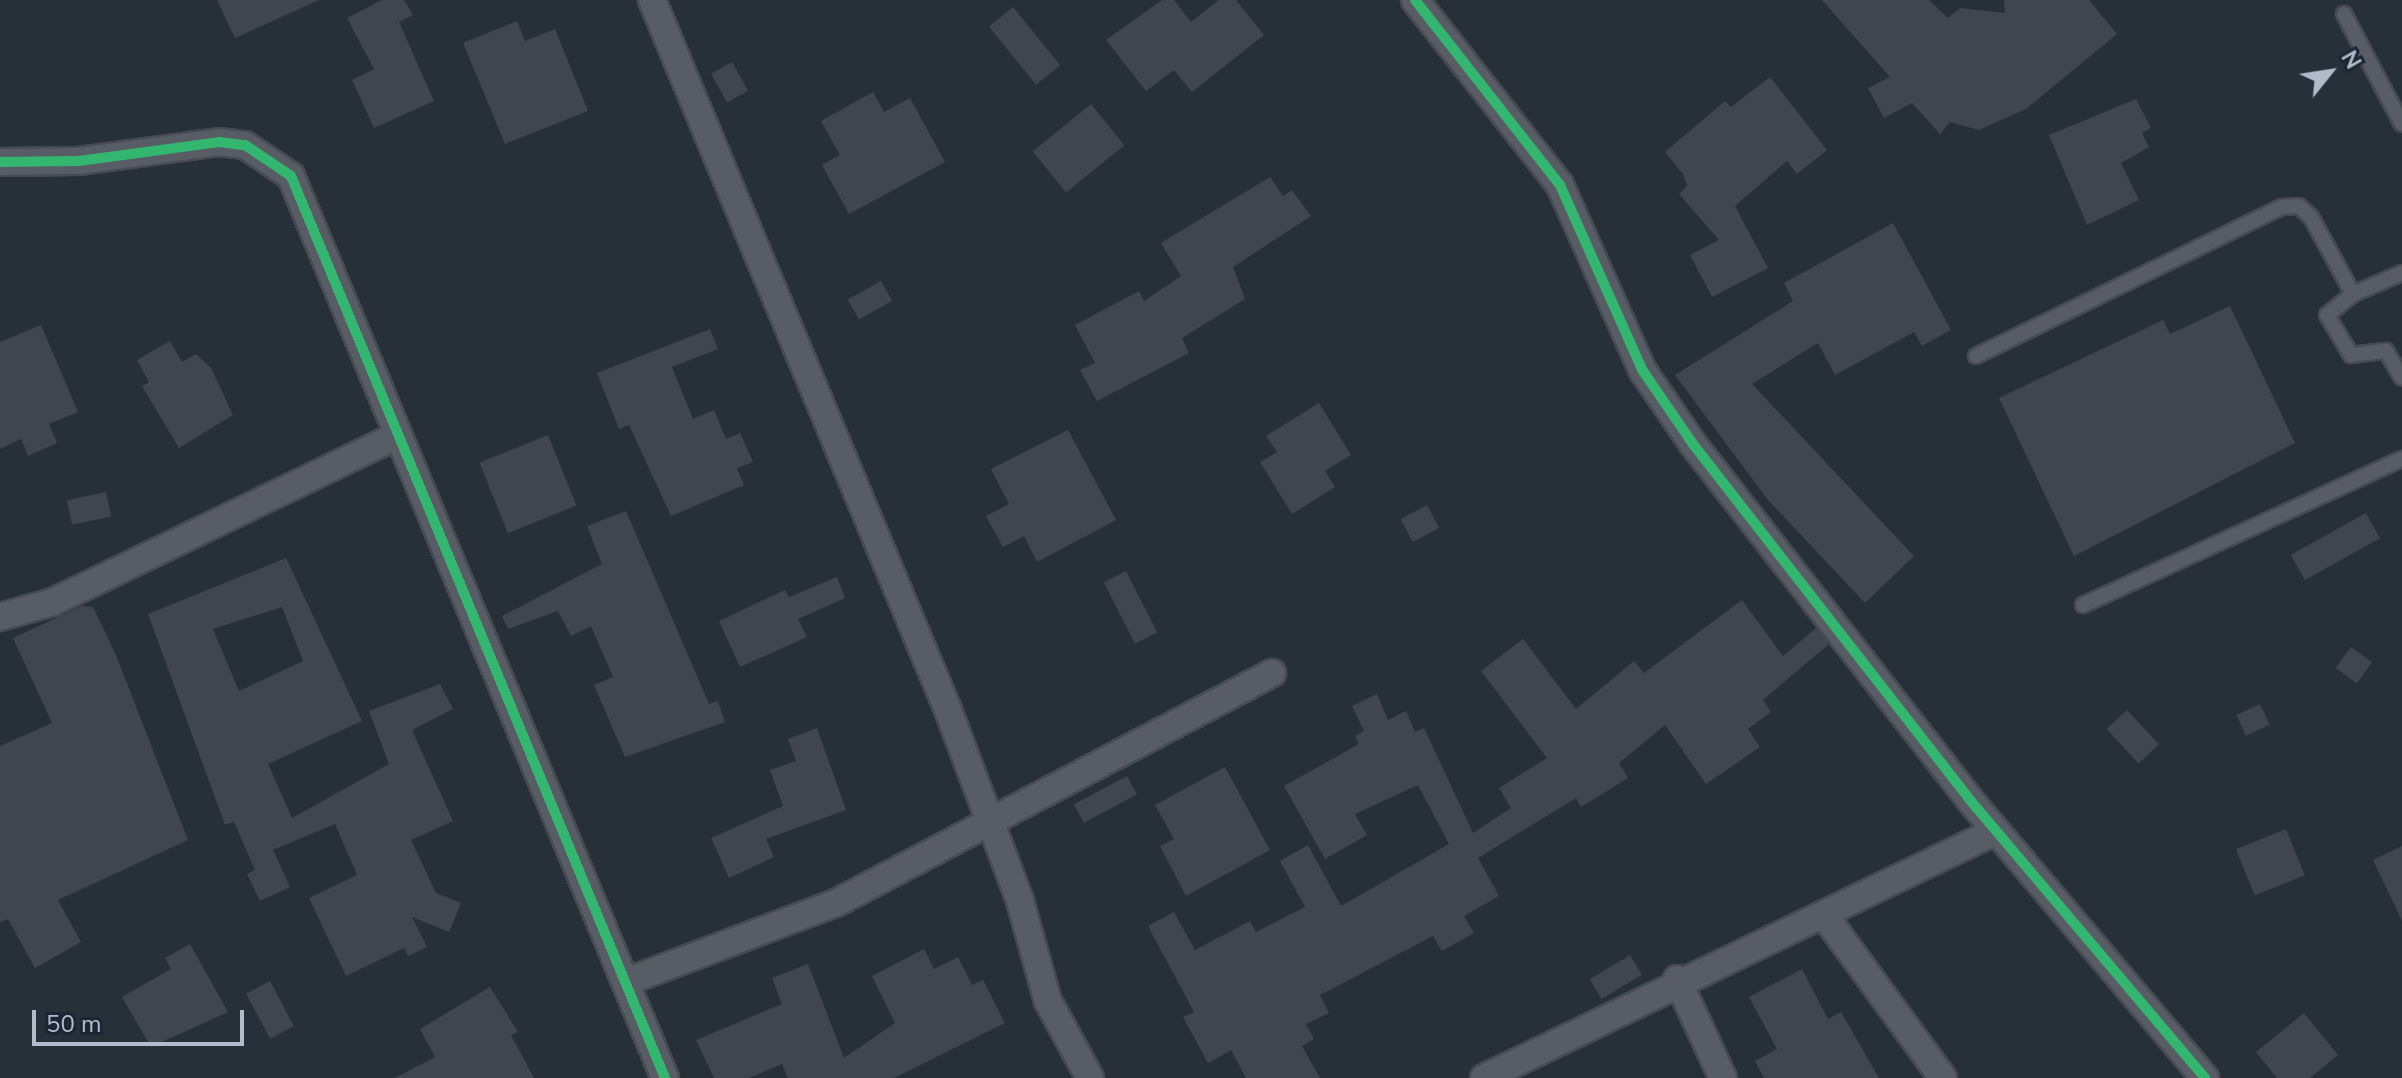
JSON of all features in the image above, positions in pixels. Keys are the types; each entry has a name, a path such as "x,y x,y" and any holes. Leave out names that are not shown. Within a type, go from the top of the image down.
{"street":[{"path":"652,0 1020,901 1048,1001 1090,1078"},
{"path":"1415,0 1560,185 1643,371 1693,444 1996,831 2205,1078"},
{"path":"0,162 79,161 219,142 271,158 305,201 398,435 628,981 665,1078"},
{"path":"0,617 53,602 398,435"},
{"path":"628,981 836,903 1272,673"},
{"path":"1484,1078 1677,979 1824,915 1996,831"},
{"path":"1824,915 1943,1078"},
{"path":"1677,979 1723,1078"}],"lane":[{"path":"2344,14 2402,124"},
{"path":"1976,356 2282,207 2299,206 2311,217 2353,294"},
{"path":"2402,273 2353,294 2327,315 2351,355 2386,351 2402,378"},
{"path":"2083,605 2402,459"}],"building":[{"path":"217,0 319,0 235,38"},
{"path":"382,0 404,0 413,15 399,22 434,101 374,128 352,80 374,69 347,18"},
{"path":"1162,0 1174,0 1191,22 1219,0 1236,0 1264,35 1192,92 1174,70 1146,91 1106,40"},
{"path":"1822,0 1929,0 1948,18 1960,8 2005,13 2004,0 2089,0 2117,34 2026,109 1979,130 1950,122 1940,134 1912,103 1884,118 1868,88 1890,77"},
{"path":"1013,7 1060,65 1036,85 989,27"},
{"path":"517,21 525,41 555,29 588,111 505,144 463,43"},
{"path":"732,62 748,91 727,102 711,74"},
{"path":"1770,77 1827,150 1797,174 1787,161 1735,206 1768,268 1712,297 1690,255 1719,240 1679,194 1687,186 1683,174 1665,152 1725,101 1731,107"},
{"path":"873,92 884,112 910,98 945,162 849,214 822,165 840,155 821,121"},
{"path":"2136,99 2151,128 2142,133 2149,147 2121,163 2139,200 2087,225 2049,135"},
{"path":"1091,104 1124,145 1066,192 1033,151"},
{"path":"1270,177 1283,196 1292,190 1311,216 1233,267 1245,299 1182,338 1189,353 1097,401 1080,370 1095,363 1075,325 1139,291 1144,301 1181,276 1161,243"},
{"path":"1893,223 1951,330 1922,346 1914,332 1835,375 1818,343 1752,384 1914,556 1865,603 1768,500 1675,375 1793,301 1784,283"},
{"path":"881,281 892,301 859,320 848,299"},
{"path":"2230,306 2295,443 2074,556 1999,398 2163,320 2170,334"},
{"path":"41,325 78,412 49,424 57,443 28,456 21,439 0,449 0,342"},
{"path":"710,329 718,349 672,367 693,419 714,410 726,439 740,433 753,462 737,468 744,485 671,516 629,425 619,429 597,373"},
{"path":"170,341 182,362 196,354 211,368 233,415 179,448 142,386 149,382 137,360"},
{"path":"1319,403 1351,455 1325,471 1335,487 1292,514 1260,462 1277,452 1266,436"},
{"path":"1068,430 1116,520 1037,562 1024,536 1003,547 986,516 1009,504 991,469"},
{"path":"548,435 576,505 508,533 479,463"},
{"path":"106,492 111,516 72,525 67,500"},
{"path":"1427,505 1439,528 1413,542 1401,519"},
{"path":"626,511 709,704 718,701 725,722 625,757 594,685 613,677 591,626 571,636 558,611 508,629 502,616 602,564 587,526"},
{"path":"2366,513 2380,538 2305,580 2291,555"},
{"path":"286,558 362,721 268,764 292,818 389,764 369,711 440,684 453,709 412,730 453,821 411,840 436,893 461,903 449,932 412,917 427,947 408,956 404,948 346,976 309,898 357,875 335,824 273,850 290,887 260,901 247,874 255,870 234,822 225,825 148,614","holes":["282,607 303,661 239,691 213,629"]},
{"path":"1126,571 1157,632 1135,644 1104,582"},
{"path":"837,577 845,598 798,619 807,637 740,667 719,621 785,590 789,597"},
{"path":"1742,600 1783,656 1816,628 1829,644 1763,700 1771,712 1748,729 1760,747 1706,784 1665,725 1619,763 1628,778 1581,807 1576,798 1478,858 1499,896 1464,916 1474,933 1442,951 1433,936 1320,995 1329,1013 1306,1024 1314,1039 1302,1046 1320,1078 1246,1078 1231,1050 1208,1063 1183,1017 1194,1012 1148,926 1174,912 1195,950 1250,921 1256,932 1305,907 1280,861 1308,845 1341,906 1449,844 1418,785 1355,814 1367,835 1325,859 1284,786 1359,744 1355,736 1364,731 1352,706 1377,694 1388,720 1406,711 1415,732 1424,728 1473,833 1511,808 1499,788 1547,758 1481,671 1523,639 1576,709 1634,661 1644,673"},
{"path":"82,606 93,607 116,655 188,840 58,900 81,942 35,968 8,919 0,922 0,746 52,723 13,638"},
{"path":"2351,647 2372,662 2357,683 2336,668"},
{"path":"2260,704 2270,725 2246,736 2236,715"},
{"path":"2127,710 2159,744 2139,763 2107,729"},
{"path":"817,728 846,810 766,839 774,857 729,878 711,838 783,806 770,770 796,761 788,739"},
{"path":"1225,767 1270,850 1186,896 1160,846 1174,839 1155,805"},
{"path":"1127,776 1137,795 1084,823 1074,804"},
{"path":"2286,829 2305,875 2255,896 2236,849"},
{"path":"2402,846 2402,921 2373,860"},
{"path":"190,944 228,1012 151,1047 122,997 171,969 165,958"},
{"path":"924,949 934,969 958,957 972,985 983,980 1005,1023 894,1078 788,1078 782,1064 749,1078 714,1078 696,1040 782,1004 772,978 808,964 844,1058 895,1023 872,976"},
{"path":"1630,955 1642,975 1602,999 1590,979"},
{"path":"1802,969 1828,1019 1841,1012 1879,1078 1764,1078 1755,1061 1777,1049 1749,997"},
{"path":"270,981 294,1026 270,1039 246,994"},
{"path":"490,987 518,1032 511,1035 534,1078 395,1078 435,1057 420,1029"},
{"path":"2304,1013 2338,1055 2310,1078 2277,1078 2256,1052"}],"cycle path":[{"path":"1415,0 1560,185 1643,371 1693,444 1976,807 2205,1078"},
{"path":"0,162 79,161 219,142 245,145 291,176 665,1078"}]}
